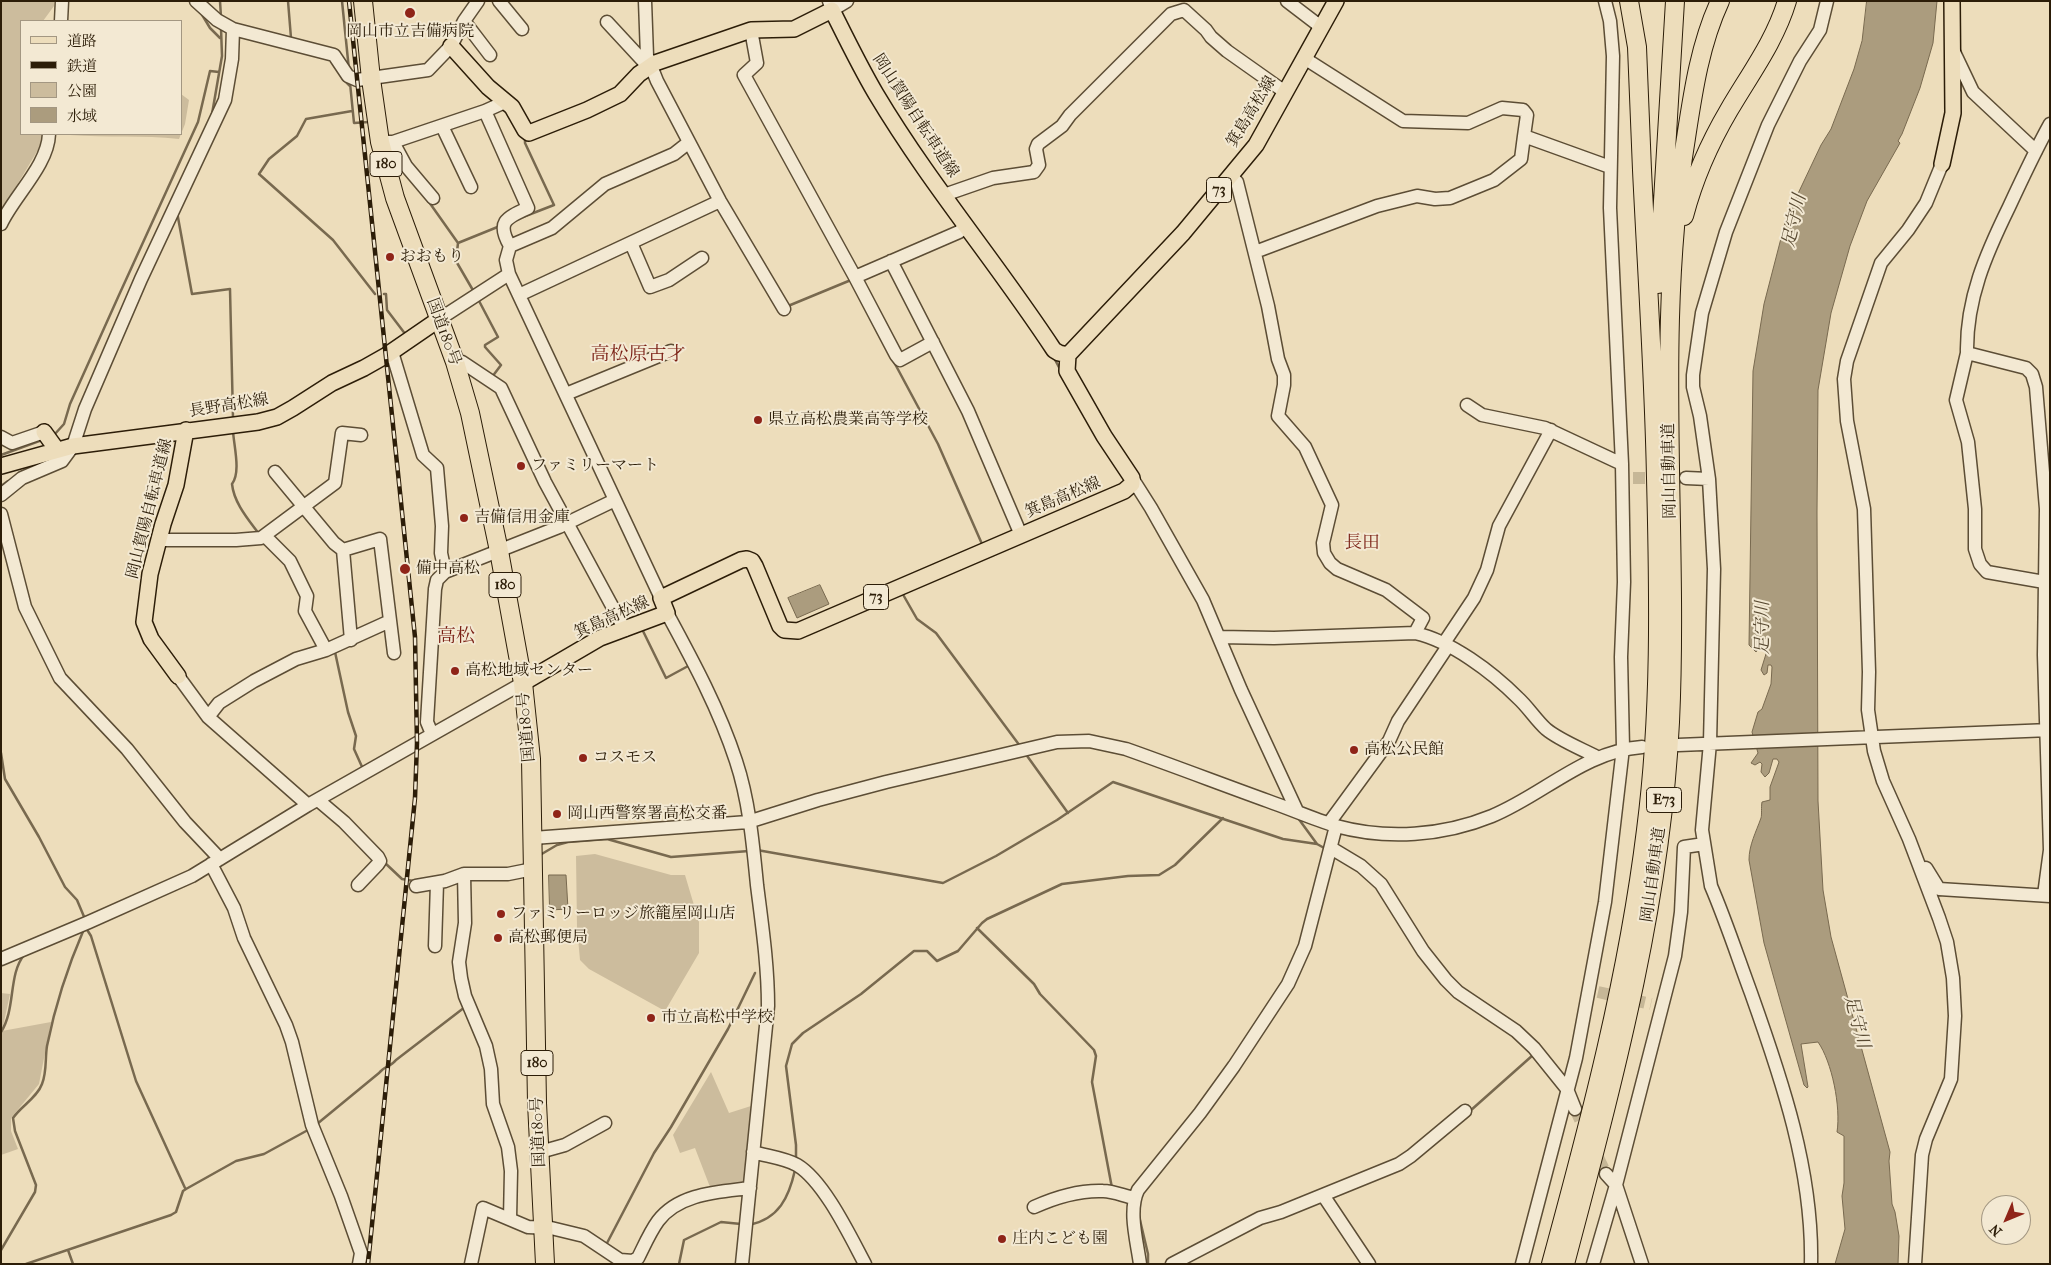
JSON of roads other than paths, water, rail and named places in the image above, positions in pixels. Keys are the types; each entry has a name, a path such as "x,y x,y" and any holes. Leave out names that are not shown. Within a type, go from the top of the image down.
{"highway":[{"name":"国道180号","path":"363,1 371,79 387,142 395,198 438,320 455,362 470,413 499,551 523,683 531,760 540,1152 545,1264"},
{"path":"1629,1 1634,21 1638,72 1654,397"},
{"path":"1654,397 1660,252 1675,1"},
{"path":"1670,326 1673,239 1683,153 1698,70 1711,23 1720,1"},
{"path":"1670,326 1679,238 1695,178 1720,126 1773,37 1787,1"},
{"name":"岡山自動車道","path":"1565,1264 1622,1045 1645,938 1661,832 1670,726 1672,658 1670,326"},
{"name":"岡山自動車道","path":"1551,1264 1592,1109 1621,987 1646,829 1656,723 1658,657 1659,590 1654,397"}],"main road":[{"name":"箕島高松線","path":"1068,355 1183,233 1256,145 1336,1"},
{"path":"1942,164 1953,113 1954,52 1952,1"},
{"path":"452,46 488,87 516,113 526,132 531,133 607,101 625,90 648,66 751,30 794,29 829,8"},
{"name":"岡山賀陽自転車道線","path":"829,8 876,94 964,228 1021,300 1054,350 1059,354 1068,355"},
{"name":"長野高松線","path":"1,466 49,439 73,446 258,422 277,417 340,379 392,352 438,320"},
{"path":"1068,355 1067,371 1131,483"},
{"name":"岡山賀陽自転車道線","path":"178,676 151,638 144,622 150,574 158,540 176,485 186,430"},
{"name":"箕島高松線","path":"523,683 600,638 624,630 746,559 752,561 755,566 780,626 784,630 798,630 1124,491 1131,483"}],"street":[{"path":"61,20 62,1"},
{"path":"196,1 225,25 334,54 350,77 357,80 428,70 452,46 464,22 478,1"},
{"path":"499,1 522,29"},
{"path":"645,1 648,66"},
{"path":"829,8 847,1"},
{"path":"1287,1 1321,27"},
{"path":"1522,1264 1593,991 1623,748 1621,657 1627,478 1622,464 1612,286 1610,167 1613,56 1610,21 1605,1"},
{"path":"1811,1264 1805,1178 1797,1145 1776,1066 1710,881 1702,830 1713,743 1714,569 1709,479 1700,416 1693,387 1702,313 1726,232 1768,125 1800,61 1820,30 1827,1"},
{"path":"944,195 994,178 1034,172 1039,165 1036,149 1038,144 1062,126 1070,115 1120,64 1171,14 1178,10 1184,10 1222,47 1286,92"},
{"path":"464,22 490,55"},
{"path":"607,22 648,66 686,145 718,202 783,307"},
{"path":"1,495 10,486 26,476 55,466 62,461 73,446 85,409 175,206 225,100 232,59 225,25"},
{"path":"751,30 758,64 744,75 896,355 900,360 933,342"},
{"path":"1954,52 1973,92 2036,151"},
{"path":"1255,252 1377,206 1417,196 1435,199 1450,198 1494,180 1521,159 1527,115 1523,110 1502,108 1468,123 1403,121 1304,58"},
{"path":"433,198 387,142 442,126 505,102"},
{"path":"484,111 528,208 510,216 504,225 504,234 510,246 506,260 509,274 664,606 712,697 730,743 743,784 768,977 768,1006 742,1264"},
{"path":"2047,582 1987,572 1977,558 1975,549 1975,509 1968,442 1956,400 1967,353 1968,318 1976,282 1992,241 2050,124"},
{"path":"442,126 470,187"},
{"path":"1,224 41,161 49,143 49,135"},
{"path":"1524,136 1610,167"},
{"path":"510,246 552,228 605,184 674,154 686,145"},
{"path":"1915,1264 1922,1155 1926,1139 1950,1079 1955,1016 1953,978 1947,942 1909,839 1884,781 1869,737 1864,509 1847,421 1844,391 1845,369 1881,263 1921,210 1936,182 1942,164"},
{"path":"1231,176 1237,182 1268,306 1277,354 1284,375 1284,390 1278,416 1305,447 1332,505 1323,543 1324,553 1334,566 1386,590 1423,618 1415,633"},
{"path":"519,295 718,202"},
{"path":"855,277 964,228"},
{"path":"631,243 650,287 669,280 702,258"},
{"path":"891,261 968,410 1021,535"},
{"path":"438,320 509,274"},
{"path":"566,394 671,351"},
{"path":"392,352 422,455 437,468 442,526 441,553 445,572"},
{"path":"1909,839 1939,889 2047,895 2050,850 2048,730 2044,655 2047,582 2046,509 2036,387 2032,374 2026,368 1967,353"},
{"path":"455,362 462,362 501,388 566,522 624,630"},
{"path":"1467,405 1482,415 1536,425 1550,430 1622,464"},
{"path":"1140,1264 1133,1204 1138,1190 1176,1146 1234,1066 1288,984 1306,946 1331,850 1333,824 1390,741 1398,721 1474,598 1487,570 1499,526 1550,430"},
{"path":"158,540 236,540 263,536 335,483 342,433 361,435"},
{"path":"1,437 12,443 49,439"},
{"path":"275,472 334,543 343,550 351,640"},
{"path":"1686,478 1709,479"},
{"path":"1131,483 1152,508 1199,593 1297,811"},
{"path":"432,734 427,722 437,580 445,572 499,551 616,500"},
{"path":"1,514 25,607 60,678 127,749 217,859 244,938 286,1025 292,1042 313,1127 341,1196 360,1252 359,1264"},
{"path":"263,536 290,561 307,596 305,611 330,649"},
{"path":"343,550 380,539 394,653"},
{"path":"208,717 218,704 254,681 296,659 330,649 390,621"},
{"path":"1220,637 1274,638 1415,633 1446,644 1504,685 1519,698 1547,730 1597,757"},
{"path":"178,676 208,717 310,803 350,828 378,856 380,861 358,886"},
{"path":"2,957 85,924 192,876 310,803 523,683"},
{"path":"1678,745 2048,730"},
{"path":"532,838 748,822 826,798 1022,749 1073,741 1117,746 1333,824 1378,833 1433,832 1460,826 1507,809 1597,757 1623,748 1642,747"},
{"path":"1593,1264 1616,1185 1657,1006 1675,956 1681,912 1684,848 1704,844"},
{"path":"1331,850 1361,866 1381,884 1423,951 1446,980 1458,992 1507,1024 1524,1038 1567,1088 1575,1109"},
{"path":"416,886 437,883 468,874 508,874 532,863"},
{"path":"468,874 459,962 461,978 469,1005 486,1046 491,1069 493,1104 508,1147 511,1171 510,1218"},
{"path":"435,946 437,883"},
{"path":"1172,1264 1272,1214 1324,1197 1402,1162 1465,1111"},
{"path":"540,1152 565,1146 605,1123"},
{"path":"753,1152 796,1165 811,1177 822,1191 865,1264"},
{"path":"1606,1174 1616,1185 1642,1264"},
{"path":"471,1264 483,1208 528,1227 551,1228 584,1236 620,1260 633,1261 638,1258 657,1222 668,1210 679,1203 711,1193 750,1188"},
{"path":"1034,1207 1059,1196 1105,1191 1133,1204"},
{"path":"1324,1197 1368,1264"}],"water":[{"name":"足守川","path":"1867,1 1937,1 1933,43 1920,88 1898,141 1900,143 1867,201 1850,246 1831,313 1818,390 1818,801 1823,890 1831,937 1890,1152 1892,1204 1899,1236 1898,1264 1835,1264 1845,1229 1842,1196 1844,1183 1844,1136 1837,1132 1838,1110 1834,1085 1827,1061 1818,1042 1801,1044 1808,1087 1804,1085 1764,943 1749,860 1751,844 1761,818 1762,802 1770,800 1770,787 1779,762 1777,759 1773,759 1769,773 1765,777 1761,772 1762,764 1760,762 1755,765 1751,763 1758,753 1752,732 1758,712 1762,709 1771,684 1772,667 1768,665 1767,673 1764,675 1761,670 1770,641 1769,638 1762,641 1756,652 1749,645 1753,371 1764,304 1786,219 1821,145 1831,129 1854,69 1862,41"},
{"path":"820,585 829,604 797,618 788,598"},
{"path":"549,875 566,875 568,909 550,910"}],"waterway":[{"path":"220,1 221,17"},
{"path":"288,1 291,38"},
{"path":"342,1 349,70"},
{"path":"201,13 210,28 220,38"},
{"path":"212,114 222,56 221,28"},
{"path":"54,435 64,424 70,404 198,122 210,71 219,72"},
{"path":"343,79 350,86"},
{"path":"350,83 354,123 369,122"},
{"path":"352,111 306,119 297,136 269,159 259,174 333,240 375,294"},
{"path":"523,217 554,205 525,143 525,138"},
{"path":"429,202 458,243 456,261 474,292"},
{"path":"177,212 192,294 230,289 233,418"},
{"path":"458,243 500,226"},
{"path":"788,306 851,280"},
{"path":"384,294 386,294 387,310 406,335"},
{"path":"478,299 498,337 485,345 501,365 492,377"},
{"path":"1053,356 1061,371"},
{"path":"894,362 938,444 981,545"},
{"path":"233,431 237,466 235,479 232,484 233,491 242,510 259,534"},
{"path":"1,455 42,440"},
{"path":"1,486 8,481"},
{"path":"901,591 917,619 936,633 1020,746"},
{"path":"642,629 666,678 690,665"},
{"path":"335,652 348,712 356,736 354,749 363,769"},
{"path":"1,753 5,779 39,837 65,887 77,900 85,919"},
{"path":"1025,753 1068,813"},
{"path":"757,850 943,883 996,856 1057,820 1113,782 1283,839 1317,844"},
{"path":"796,1159 786,1066 792,1044 803,1033 861,994 914,951 927,951 937,961 958,951 987,919 1062,884 1128,876 1159,875 1175,865 1223,818"},
{"path":"1298,818 1317,844 1326,849"},
{"path":"540,855 557,845 568,842 607,839 671,857 749,851"},
{"path":"384,862 402,879 414,881"},
{"path":"86,928 91,936 136,1081 185,1188"},
{"path":"977,928 1034,984 1040,994 1094,1050 1096,1056 1092,1082 1112,1188"},
{"path":"1,1250 35,1192 36,1185 15,1131 13,1118 40,1089 44,1079 47,1046 54,1016 67,972 84,929"},
{"path":"1,1032 9,1013 16,972 24,955"},
{"path":"606,1245 654,1153 728,1029 755,973"},
{"path":"317,1124 383,1069 465,1007"},
{"path":"1470,1111 1533,1055"},
{"path":"26,1264 171,1215 176,1212 183,1191 186,1189 236,1161 264,1154 308,1130"},
{"path":"749,1225 768,1218 781,1205 790,1189 795,1170"},
{"path":"1139,1216 1148,1254 1148,1264"},
{"path":"679,1264 684,1240 721,1222 741,1224"},
{"path":"68,1250 73,1264"}],"tunnel":[{"path":"1633,478 1686,478"},
{"path":"1598,992 1651,1004"},
{"path":"1575,1109 1606,1174"}],"railway":[{"path":"349,1 415,637 417,743 415,798 368,1264"}],"place":[{"name":"岡山市立吉備病院","path":"410,13"},
{"name":"おおもり","path":"390,257"},
{"name":"県立高松農業高等学校","path":"758,420"},
{"name":"ファミリーマート","path":"521,466"},
{"name":"吉備信用金庫","path":"464,518"},
{"name":"備中高松","path":"405,569"},
{"name":"高松地域センター","path":"455,671"},
{"name":"高松公民館","path":"1354,750"},
{"name":"コスモス","path":"583,758"},
{"name":"岡山西警察署高松交番","path":"557,814"},
{"name":"ファミリーロッジ旅籠屋岡山店","path":"501,914"},
{"name":"高松郵便局","path":"498,938"},
{"name":"市立高松中学校","path":"651,1018"},
{"name":"庄内こども園","path":"1002,1239"}],"district":[{"name":"高松原古才","path":"638,355"},
{"name":"長田","path":"1362,544"},
{"name":"高松","path":"456,637"}]}
